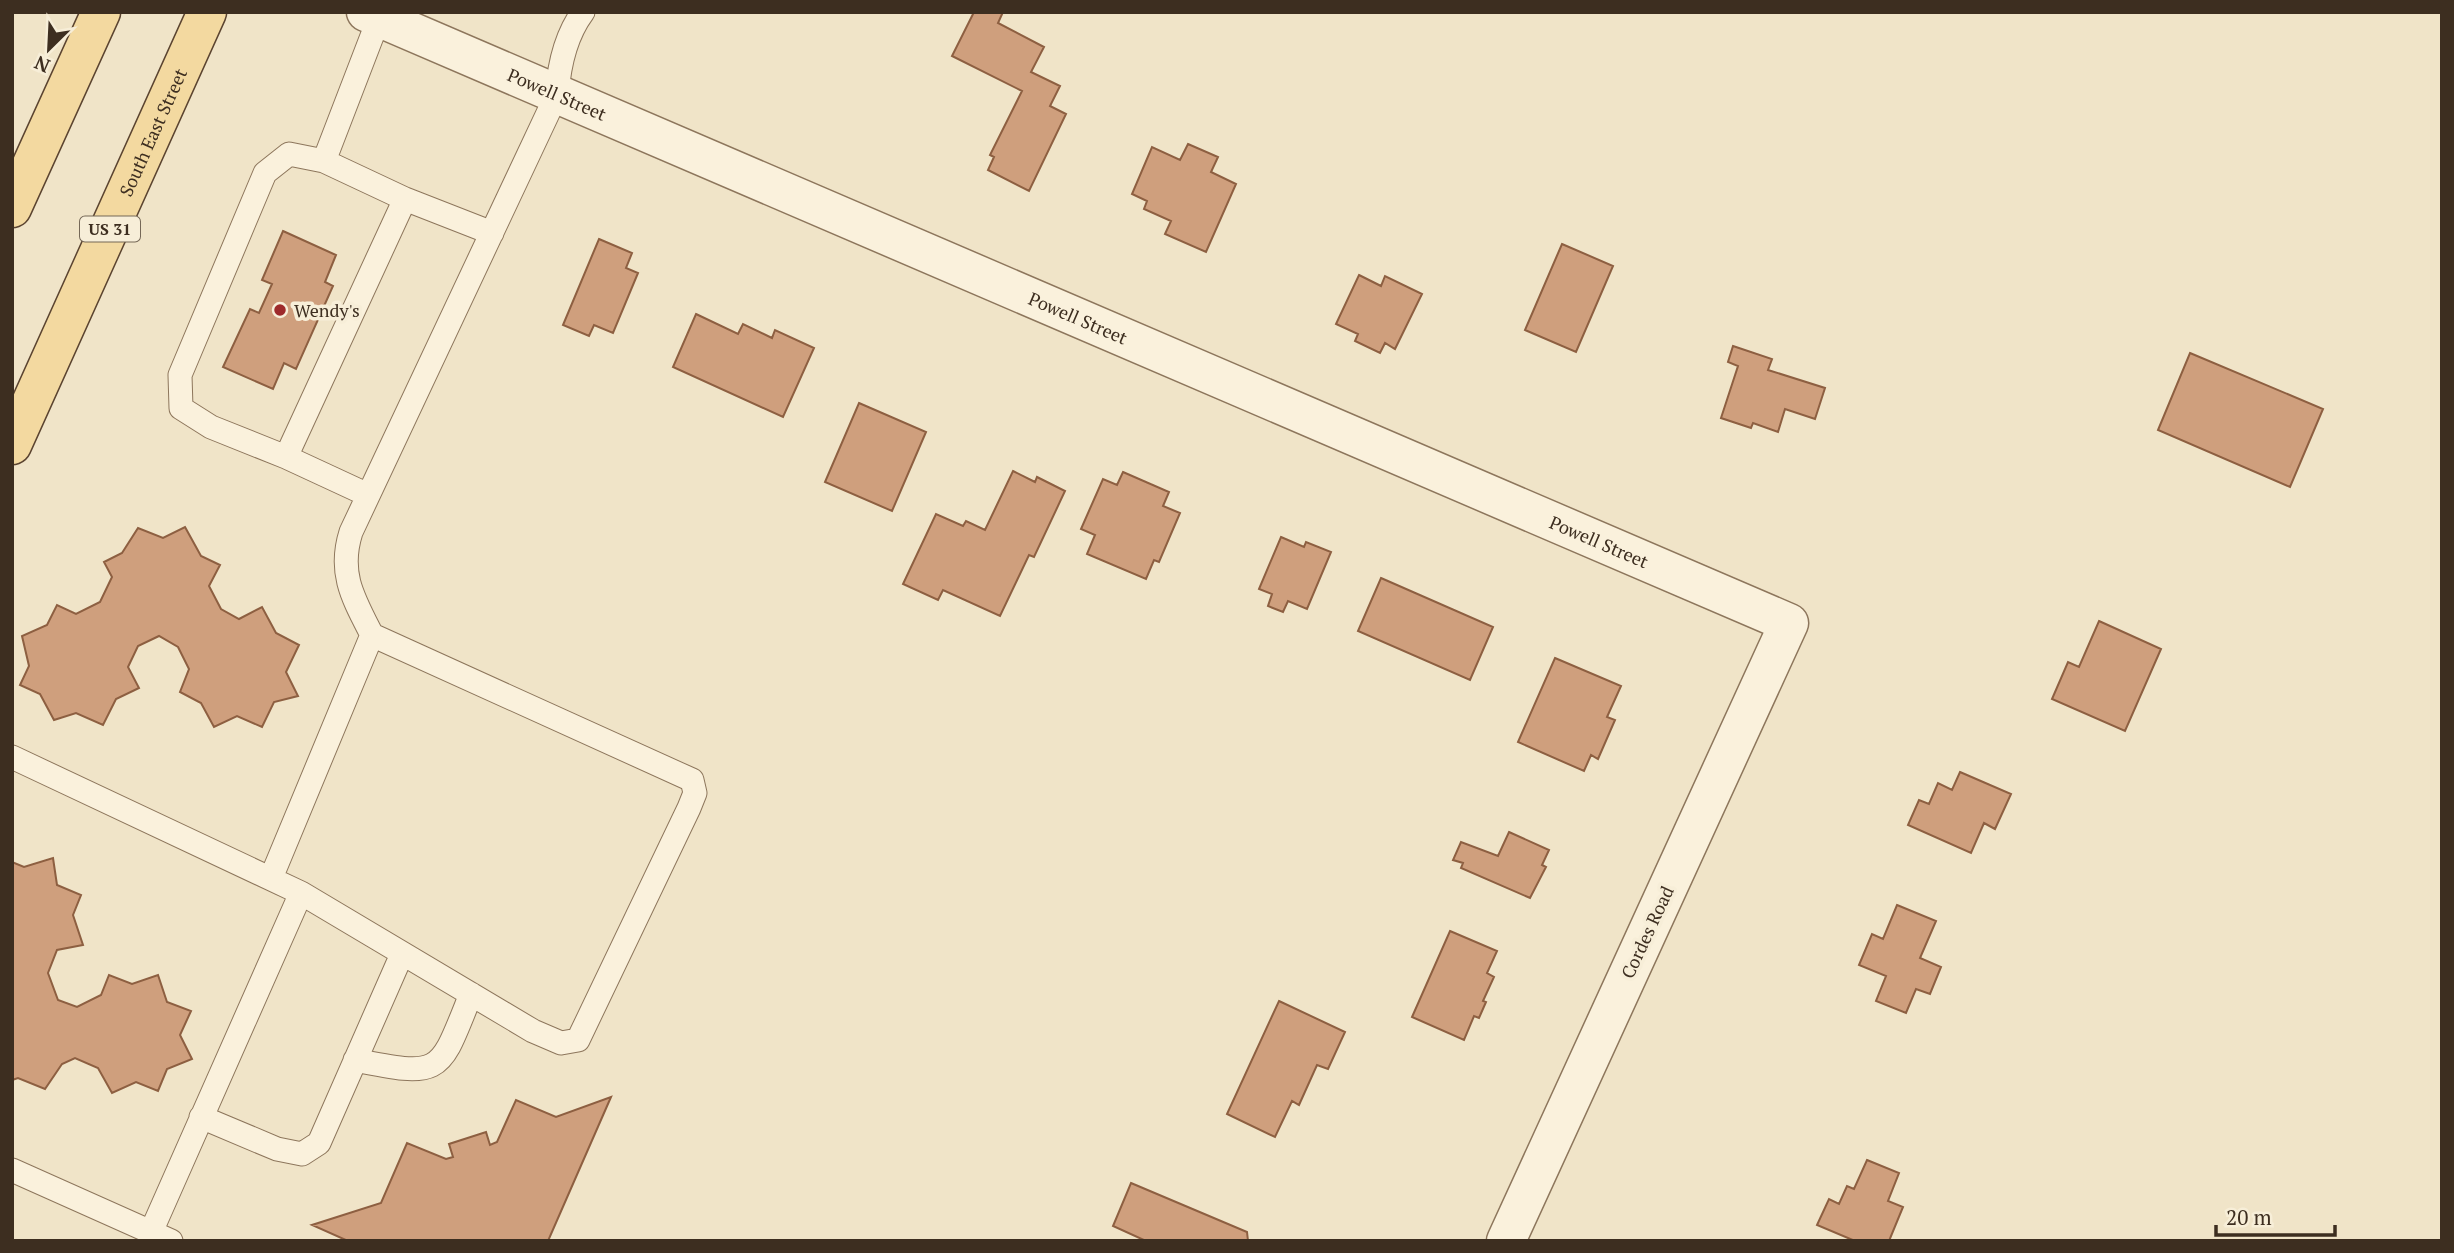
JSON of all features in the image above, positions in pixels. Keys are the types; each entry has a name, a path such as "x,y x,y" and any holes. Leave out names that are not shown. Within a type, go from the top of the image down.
{"main road":[{"path":"12,208 101,12"},
{"name":"South East Street","path":"12,445 207,12"}],"street":[{"name":"Powell Street","path":"372,15 421,23 557,94 1789,623"},
{"name":"Cordes Road","path":"1506,1241 1789,623"}],"lane":[{"path":"12,757 301,893 533,1031 561,1043 578,1040 689,808 695,793 692,780 372,635 347,582 345,552 368,495 557,94 559,69 576,22 583,12"},
{"path":"324,161 372,15"},
{"path":"368,495 286,457 211,427 181,408 180,375 265,173 289,155 324,161 405,199 492,233"},
{"path":"286,457 405,199"},
{"path":"271,878 372,635"},
{"path":"12,1170 161,1236 201,1117 301,893"},
{"path":"201,1117 277,1149 302,1154 319,1143 402,954"},
{"path":"355,1060 404,1070 429,1068 443,1059 471,994"}],"building":[{"path":"974,12 1003,12 998,23 1044,47 1031,72 1060,86 1050,106 1066,114 1029,191 988,170 994,157 990,155 1022,91 952,56"},
{"path":"1188,144 1218,157 1211,172 1236,184 1206,252 1165,234 1171,221 1144,209 1147,201 1132,194 1152,147 1180,160"},
{"path":"283,231 336,255 325,282 333,286 296,369 284,363 273,389 223,367 250,309 259,313 272,284 262,280"},
{"path":"599,239 632,253 626,268 638,273 613,333 594,325 589,336 563,325"},
{"path":"1562,244 1613,266 1576,352 1525,330"},
{"path":"1359,275 1381,286 1385,276 1422,294 1395,349 1385,343 1380,353 1355,341 1358,334 1336,324"},
{"path":"696,314 738,334 743,324 772,338 775,330 814,348 783,417 673,367"},
{"path":"1733,346 1772,359 1768,370 1825,388 1815,419 1785,409 1778,432 1753,423 1751,428 1721,418 1738,366 1728,362"},
{"path":"2190,353 2323,409 2290,487 2158,430"},
{"path":"859,403 926,432 892,511 825,482"},
{"path":"1013,471 1035,482 1037,477 1065,491 1034,557 1029,555 1000,616 943,590 938,600 903,584 936,514 963,526 966,521 985,530"},
{"path":"1123,472 1169,492 1163,506 1180,513 1159,562 1154,560 1146,579 1087,554 1095,535 1081,529 1103,479 1117,485"},
{"path":"185,527 201,556 220,565 209,586 221,609 239,619 262,607 276,633 299,645 286,672 298,696 274,702 262,727 237,716 214,727 201,703 180,692 189,669 178,647 159,636 138,646 128,667 139,688 116,699 103,725 76,713 54,720 40,694 20,685 29,666 22,636 47,625 57,605 76,614 100,602 112,577 104,562 122,553 138,528 163,538"},
{"path":"1281,537 1304,547 1306,542 1331,552 1307,609 1288,601 1283,612 1268,606 1272,594 1259,589"},
{"path":"1381,578 1493,627 1470,680 1358,631"},
{"path":"2099,621 2161,649 2125,731 2052,699 2068,662 2079,667"},
{"path":"1555,658 1621,686 1607,717 1615,720 1598,759 1591,755 1584,771 1518,742"},
{"path":"1960,772 2011,794 1995,829 1984,823 1971,853 1908,825 1919,800 1929,804 1938,783 1952,790"},
{"path":"1509,832 1549,850 1542,865 1546,867 1530,898 1461,868 1463,863 1453,860 1461,842 1498,856"},
{"path":"53,858 57,885 81,895 73,915 83,945 57,950 48,973 58,1000 77,1007 101,995 109,975 132,984 158,975 167,1002 191,1011 180,1035 192,1059 167,1069 158,1091 136,1082 112,1093 98,1068 75,1058 62,1064 45,1089 18,1078 12,1080 12,862 24,867"},
{"path":"1897,905 1936,921 1920,958 1941,967 1930,994 1916,989 1906,1013 1876,1001 1886,976 1859,965 1872,934 1883,939"},
{"path":"1450,931 1497,951 1487,973 1494,977 1483,1001 1486,1002 1479,1018 1474,1016 1464,1040 1412,1017"},
{"path":"1279,1001 1345,1032 1328,1069 1317,1065 1299,1105 1292,1101 1275,1137 1227,1114"},
{"path":"611,1097 548,1241 348,1241 312,1225 381,1203 407,1143 446,1159 453,1157 449,1144 486,1132 490,1145 497,1142 516,1100 556,1117"},
{"path":"1867,1160 1899,1173 1888,1201 1903,1207 1889,1241 1855,1241 1817,1225 1829,1199 1839,1204 1847,1186 1854,1189"},
{"path":"1131,1183 1247,1232 1248,1241 1146,1241 1113,1226"}],"place":[{"name":"Wendy's","path":"280,310"}]}
